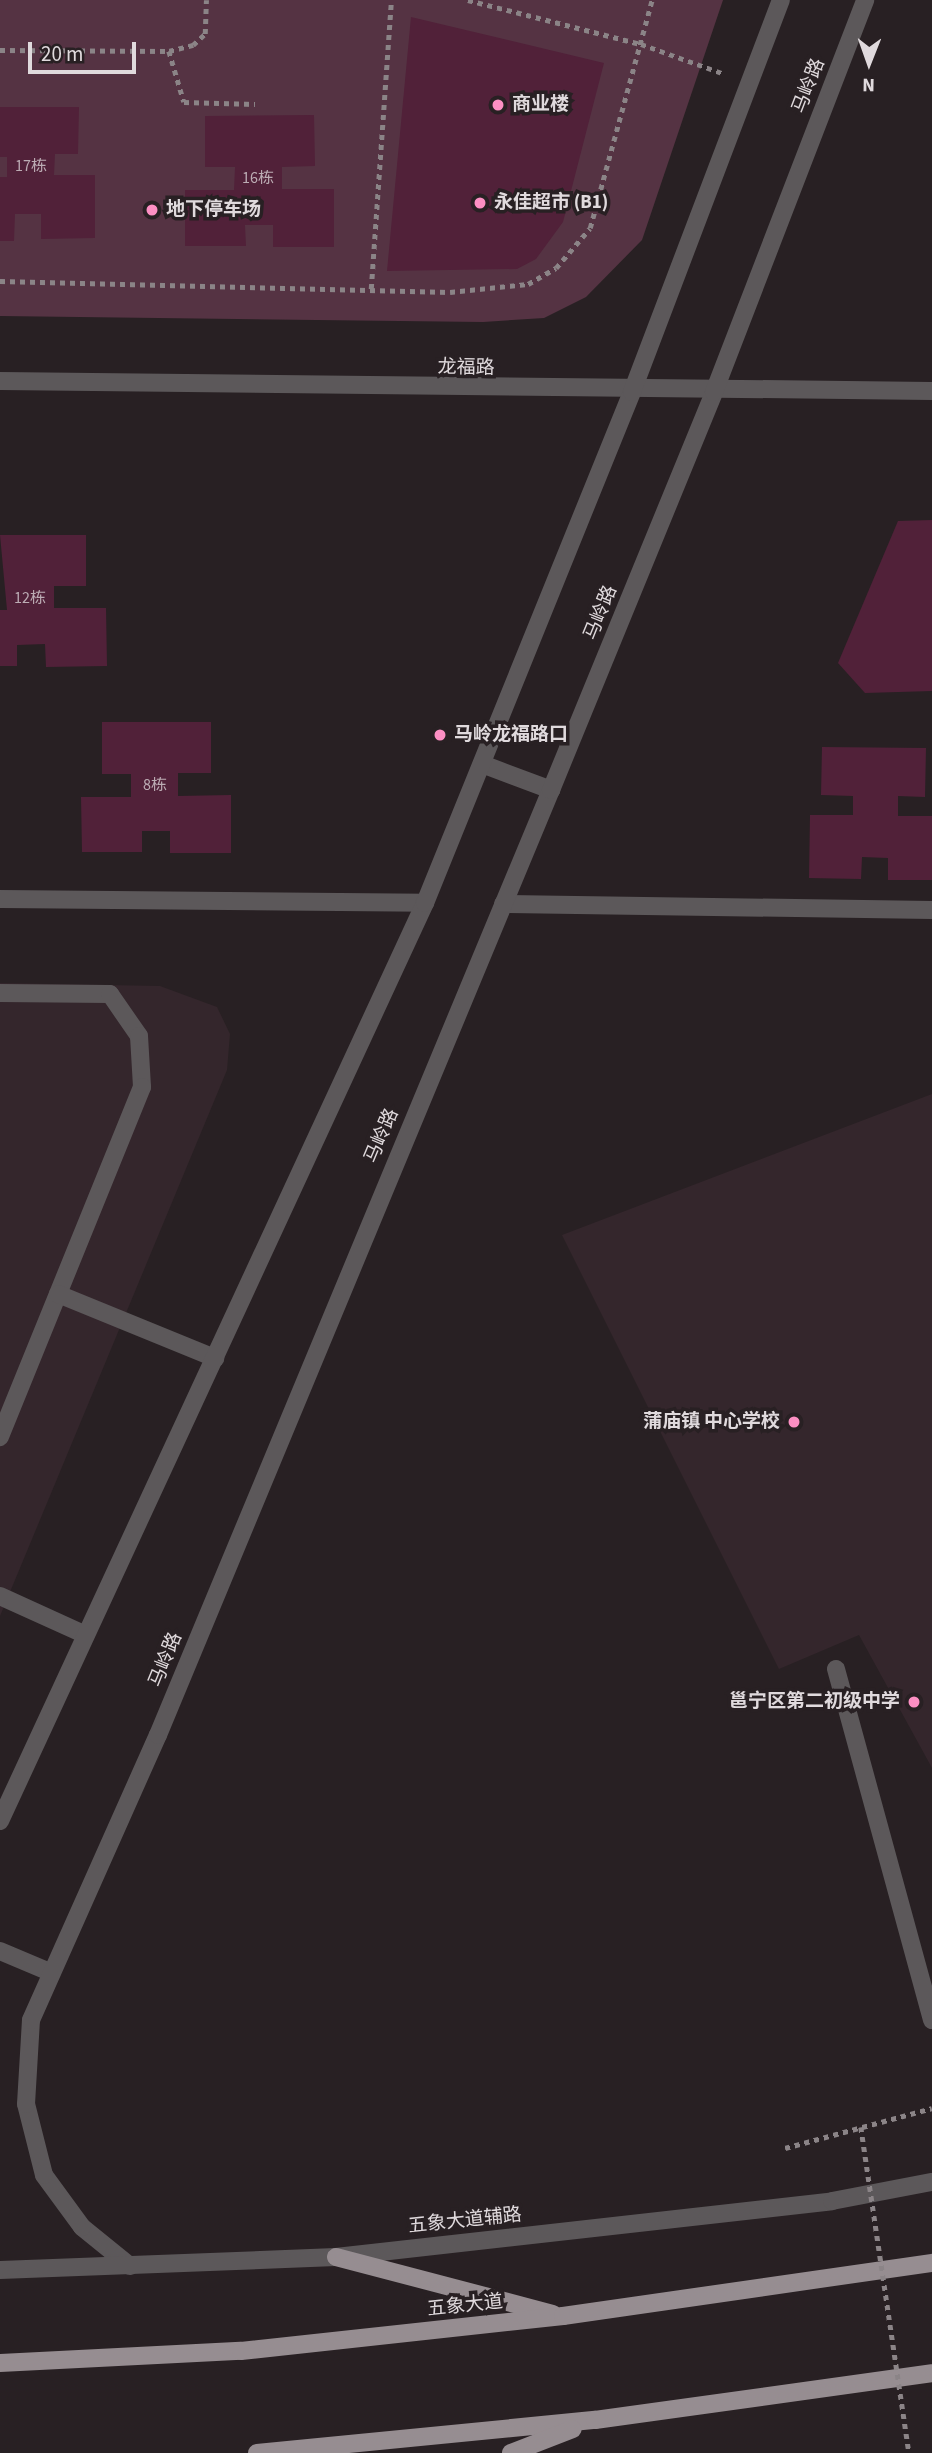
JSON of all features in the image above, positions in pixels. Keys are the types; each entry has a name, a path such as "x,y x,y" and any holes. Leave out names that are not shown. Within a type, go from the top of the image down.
{"main road":[{"path":"336,2257 563,2316"},
{"name":"五象大道","path":"0,2363 241,2351 563,2316 932,2263"},
{"path":"257,2453 595,2420 932,2373"},
{"path":"511,2453 595,2420"}],"street":[{"path":"0,1821 425,903 632,392 781,0"},
{"name":"马岭路","path":"130,2266 82,2227 41,2163 27,2092 32,2020 551,790 714,393 865,0"},
{"name":"龙福路","path":"0,381 714,393 932,391"},
{"path":"482,764 551,790"},
{"path":"0,900 425,903"},
{"path":"503,904 932,910"},
{"path":"0,993 110,994 139,1036 142,1087 0,1437"},
{"path":"58,1294 215,1358"},
{"path":"0,1596 86,1634"},
{"path":"836,1669 932,2020"},
{"path":"0,1951 52,1973"},
{"name":"五象大道辅路","path":"0,2270 336,2257 832,2201 932,2182"}],"path":[{"path":"0,50 169,51 205,34 206,0"},
{"path":"370,289 391,0"},
{"path":"468,0 640,44 750,83"},
{"path":"0,281 493,291 528,284 556,268 590,228 652,0"},
{"path":"169,51 184,102 255,104"},
{"path":"785,2148 932,2108"},
{"path":"860,2127 909,2453"}],"shaded area":[{"path":"0,0 723,0 642,240 586,297 544,318 483,322 0,316"},
{"path":"0,983 160,986 217,1007 230,1034 227,1070 0,1616"},
{"name":"蒲庙镇 中心学校","path":"932,1094 932,1768 859,1635 779,1669 562,1235"}],"building":[{"path":"411,17 604,63 563,222 536,259 517,269 387,271"},
{"path":"0,107 79,107 78,154 55,154 54,175 95,175 95,238 41,239 41,214 15,214 14,241 0,241 0,177 7,177 7,157 0,157"},
{"path":"314,115 315,166 282,167 282,189 334,189 334,247 273,247 273,225 245,225 246,246 185,246 185,190 234,190 235,167 205,167 205,116"},
{"path":"932,520 932,691 865,693 838,663 898,521"},
{"path":"0,535 86,535 86,586 54,586 54,608 106,608 107,666 46,667 45,644 17,645 17,666 0,666 0,610 7,610"},
{"path":"102,722 211,722 211,773 178,773 178,796 231,795 231,853 170,853 170,831 142,831 142,852 82,852 81,797 131,797 131,774 102,774"},
{"path":"822,747 926,748 925,797 898,796 898,816 932,816 932,880 888,880 888,858 862,857 861,879 809,878 810,815 853,815 853,796 821,795"}],"place":[{"name":"商业楼","path":"498,105"},
{"name":"永佳超市 (B1)","path":"480,203"},
{"name":"地下停车场","path":"152,210"},
{"name":"马岭龙福路口","path":"440,735"},
{"name":"蒲庙镇 中心学校","path":"794,1422"},
{"name":"邕宁区第二初级中学","path":"914,1702"}]}
